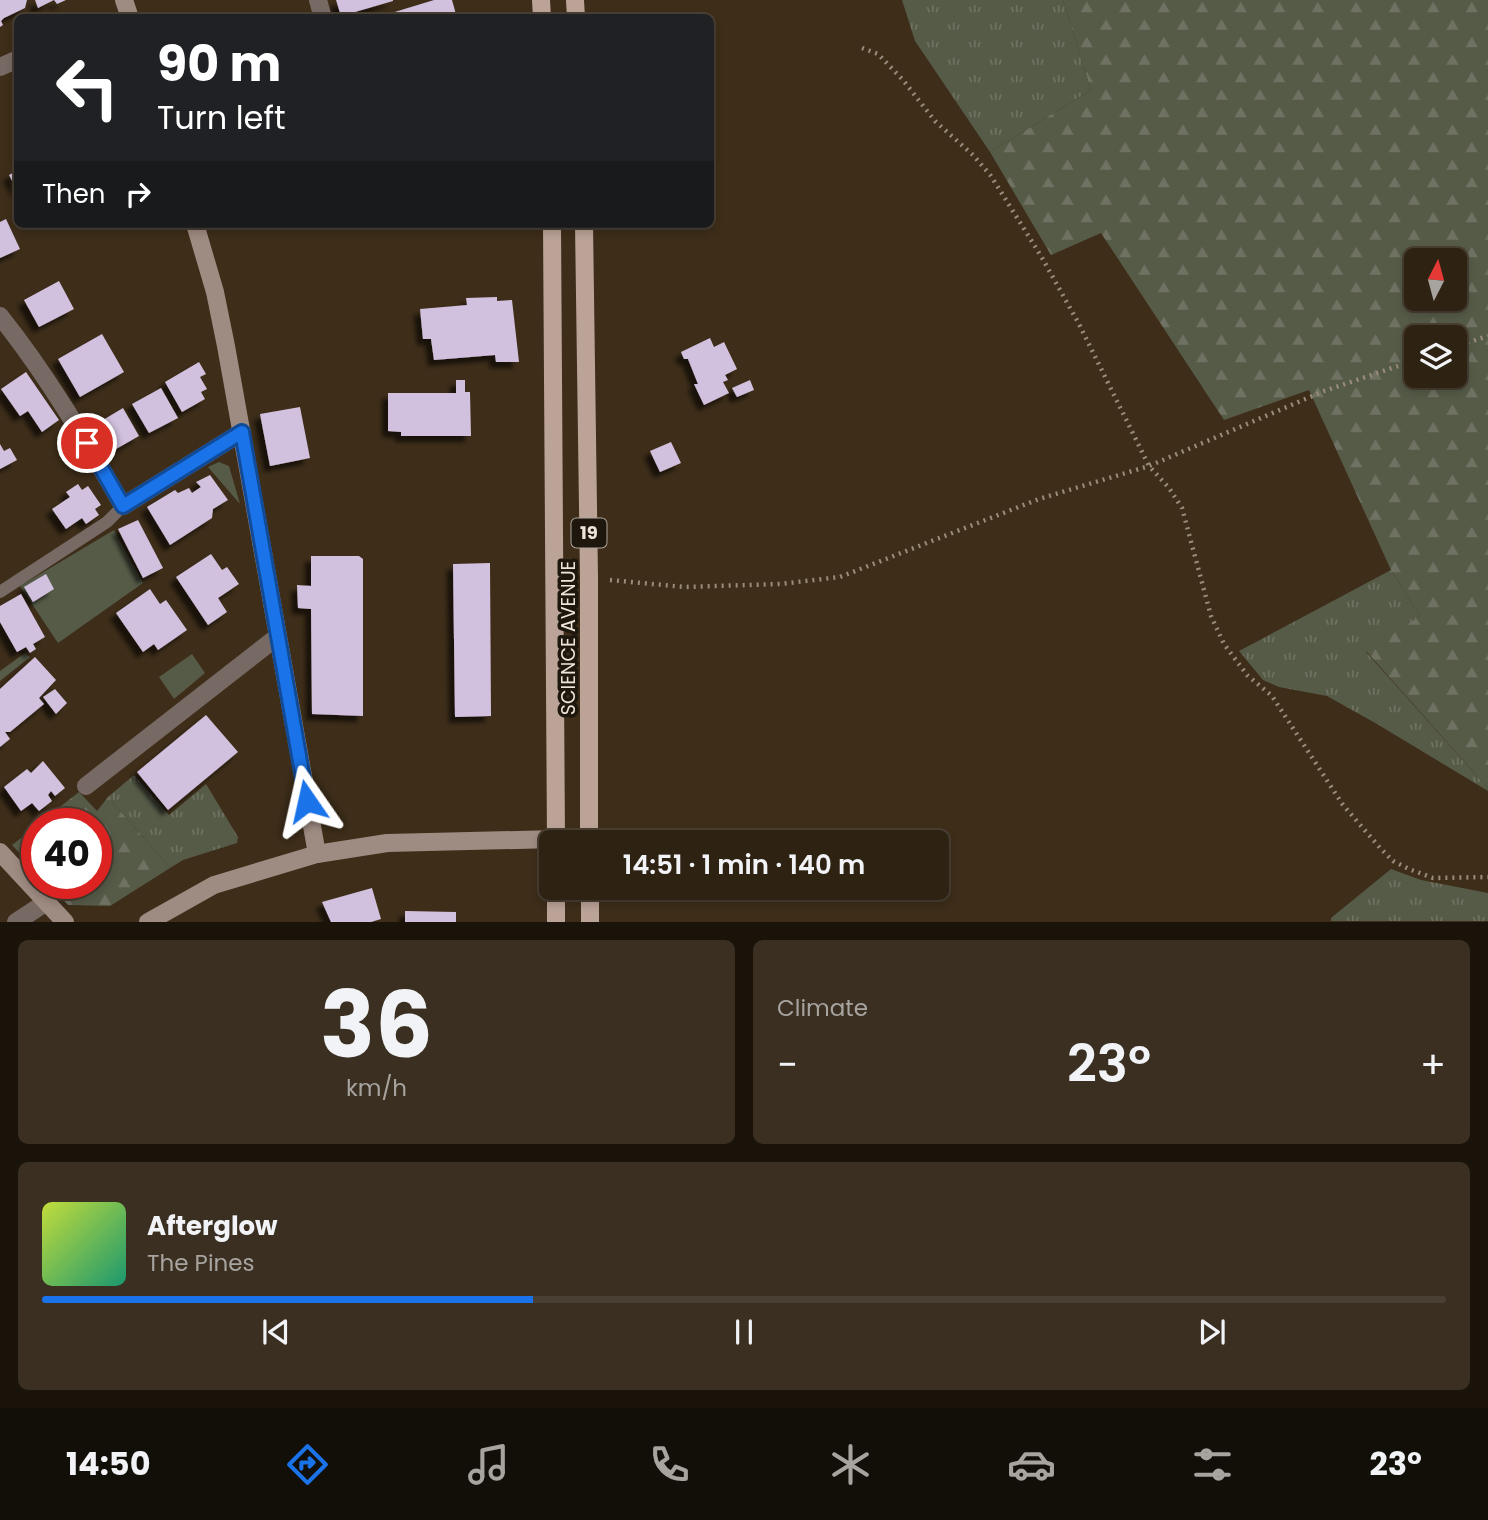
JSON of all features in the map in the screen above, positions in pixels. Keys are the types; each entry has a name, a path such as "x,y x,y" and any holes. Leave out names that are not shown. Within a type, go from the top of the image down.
{"main road":[{"name":"SCIENCE AVENUE","path":"552,228 556,830"},
{"name":"SCIENCE AVENUE","path":"584,228 589,830"},
{"path":"556,900 556,922"},
{"path":"590,900 590,922"}],"street":[{"path":"201,228 242,432 317,854"},
{"path":"0,316 35,360 75,422 123,506 242,432"},
{"path":"86,786 277,637"},
{"path":"148,922 214,885 317,854 387,843 539,841"},
{"path":"0,852 65,922"},
{"path":"16,922 48,901"}],"lane":[{"path":"0,592 107,522 123,506"}],"path":[{"path":"862,48 878,54 904,80 935,121 973,155 991,176 1079,324 1149,466 1169,488 1182,508 1211,616 1224,644 1247,676 1272,696 1343,805 1387,855 1409,869 1433,878 1488,877"},
{"path":"1467,343 1488,336"},
{"path":"589,578 684,587 780,584 840,577 1039,499 1149,466 1324,391 1404,364"}],"green space":[{"path":"902,0 1063,0 1091,90 990,152 915,41"},
{"path":"1063,0 1488,0 1488,788 1366,651 1420,616 1391,570 1309,390 1224,420 1101,233 1051,255 990,152 1091,90"},
{"path":"219,462 229,466 240,504 208,467"},
{"path":"114,530 143,583 58,643 20,586"},
{"path":"1391,570 1420,616 1366,652 1488,791 1327,696 1279,687 1263,680 1239,651"},
{"path":"25,653 30,657 0,681 0,671"},
{"path":"192,654 205,673 174,699 159,677"},
{"path":"134,775 169,815 206,784 238,837 237,843 183,860 170,868 108,797"},
{"path":"79,792 94,808 58,808"},
{"path":"108,797 170,868 110,906 68,905 62,899 112,899 112,808 99,808"},
{"path":"21,838 21,855 12,845"},
{"path":"1391,869 1421,880 1488,893 1488,921 1331,921 1331,918"}],"building":[{"path":"0,0 27,0 25,8 4,18 0,27"},
{"path":"35,0 54,0 38,8"},
{"path":"336,0 393,0 348,14 340,14"},
{"path":"434,0 452,0 456,14 388,14"},
{"path":"6,219 20,249 0,258 0,222"},
{"path":"59,281 74,309 39,327 24,300"},
{"path":"497,297 497,301 512,300 519,362 496,362 495,355 434,360 431,339 423,339 420,309 467,305 466,298"},
{"path":"102,334 124,372 80,397 58,359"},
{"path":"710,338 714,347 724,342 737,369 725,375 728,380 723,382 729,393 704,405 694,384 698,384 688,359 684,359 681,352"},
{"path":"199,362 206,374 200,377 207,389 201,392 205,399 182,412 165,382"},
{"path":"26,372 59,420 42,432 28,411 20,416 1,389"},
{"path":"456,380 465,380 465,392 470,392 471,436 401,436 401,432 388,431 388,393 456,393"},
{"path":"750,380 754,390 737,397 732,388"},
{"path":"161,388 178,418 149,433 132,404"},
{"path":"300,407 310,458 270,466 260,414"},
{"path":"123,408 139,436 109,453 93,426"},
{"path":"671,442 681,463 660,472 650,451"},
{"path":"0,444 4,451 10,448 17,460 0,469"},
{"path":"210,475 228,500 213,509 212,518 170,545 147,507 175,490 178,493 189,488 192,493 201,487 196,482"},
{"path":"78,484 82,490 88,486 101,505 95,509 99,515 86,524 82,518 66,529 52,509 70,497 66,492"},
{"path":"138,520 163,568 143,578 118,529"},
{"path":"211,554 222,570 227,567 239,584 218,598 227,612 208,625 176,577"},
{"path":"311,556 359,556 363,559 363,716 312,714 311,609 298,608 297,585 311,586"},
{"path":"490,563 491,716 455,717 453,564"},
{"path":"46,574 54,589 33,602 24,587"},
{"path":"150,589 160,604 166,600 187,630 158,650 154,644 143,652 116,613"},
{"path":"21,594 45,637 33,644 36,649 30,653 26,647 17,652 0,622 0,606"},
{"path":"35,657 56,680 39,698 44,704 10,732 5,732 10,739 0,747 0,689"},
{"path":"55,689 67,703 56,714 43,697"},
{"path":"206,715 238,752 168,810 137,772"},
{"path":"43,761 65,788 55,796 51,791 48,795 52,801 43,808 36,808 32,803 21,808 21,811 4,787 27,769 31,773"},
{"path":"372,888 381,919 371,922 331,922 322,902"},
{"path":"405,911 456,912 456,922 405,922"}],"route":[{"path":"87,443 123,506 242,432 307,801"}]}
